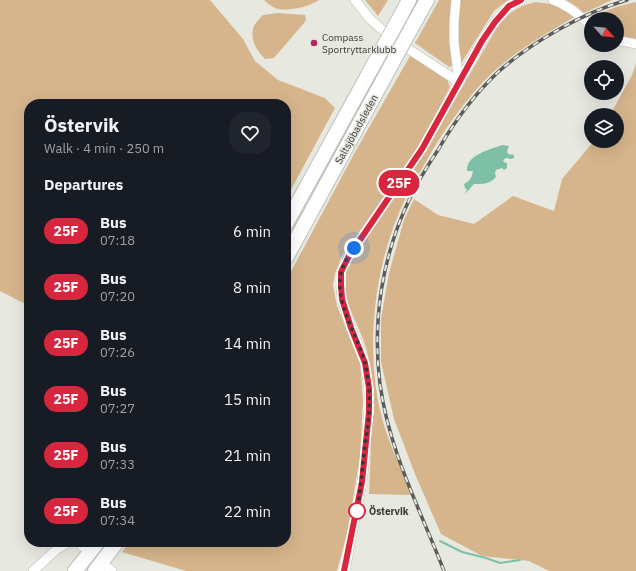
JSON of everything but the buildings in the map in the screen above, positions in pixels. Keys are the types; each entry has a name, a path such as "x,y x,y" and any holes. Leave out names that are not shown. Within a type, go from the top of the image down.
{"highway":[{"name":"Saltsjöbadsleden","path":"291,215 409,0"},
{"name":"Saltsjöbadsleden","path":"291,249 427,0"},
{"path":"75,571 94,547"},
{"path":"105,570 115,547"}],"street":[{"path":"356,0 369,18 390,36 459,82"},
{"path":"456,0 454,42 459,82"},
{"path":"344,571 362,482 369,412 369,388 365,363 351,328 342,299 341,272 349,256 422,149 482,41 495,22 509,6 521,0"},
{"path":"553,0 568,7 584,20"},
{"path":"624,41 636,44"},
{"path":"33,571 61,547"}],"shaded area":[{"path":"0,0 210,0 243,39 255,61 278,80 325,98 335,108 291,190 291,99 24,99 24,303 0,291"},
{"path":"264,0 319,0 310,5 299,8 278,9 274,8"},
{"path":"365,0 388,0 378,16"},
{"path":"439,0 508,0 494,11 462,62 449,67 415,43"},
{"path":"566,0 612,0 584,13"},
{"path":"535,2 551,4 576,16 540,37 506,61 485,80 469,98 447,127 434,148 406,197 395,222 380,274 373,329 373,357 380,410 390,442 411,495 369,494 372,384 367,350 347,302 345,293 346,273 349,261 433,138 495,31 512,12 522,6"},
{"path":"636,2 636,39 624,36 624,12 604,12"},
{"path":"278,13 305,15 306,20 274,58 265,59 254,44 252,35 254,26 263,15"},
{"path":"410,56 447,79 450,87 419,147 342,256 335,274 333,285 337,306 360,363 363,400 360,457 347,534 337,571 186,571 122,552 126,547 291,547 291,272 355,152"},
{"path":"636,63 636,571 549,571 529,561 482,556 441,534 415,474 394,419 381,362 381,319 389,273 404,220 414,199 438,215 474,224 513,196 554,211 562,179 588,148 624,148 624,108 614,108 618,100 624,100 624,90 632,75"},
{"path":"502,145 509,146 507,151 508,154 514,155 514,158 506,158 503,160 507,163 507,168 504,170 502,168 496,170 496,177 494,179 486,183 474,184 465,194 467,189 465,188 464,184 468,182 473,171 467,171 470,161 485,151"}],"waterway":[{"path":"440,541 462,552 500,563 520,560"}],"railway":[{"path":"444,571 406,479 390,433 380,384 377,337 379,313 386,266 392,243 400,220 423,173 458,119 489,81 510,62 558,30 593,12 627,0"}],"bus line":[{"name":"25F","path":"344,571 362,482 369,412 369,388 365,363 351,328 342,299 341,272 349,256 422,149 482,41 502,13 509,6 521,0"}],"place":[{"name":"Compass Sportryttarklubb","path":"314,43"},
{"name":"Östervik","path":"357,511"}],"route":[{"path":"354,248 341,272 341,285 342,299 351,328 365,363 369,388 367,434 362,482 356,515 357,511"}]}
